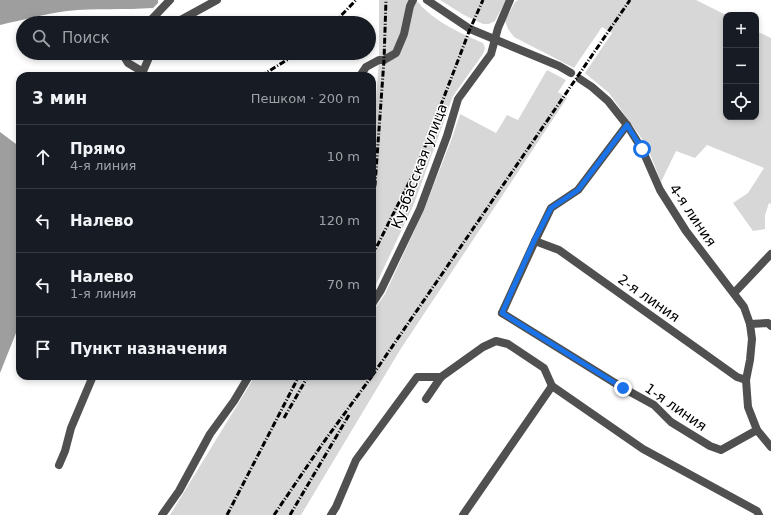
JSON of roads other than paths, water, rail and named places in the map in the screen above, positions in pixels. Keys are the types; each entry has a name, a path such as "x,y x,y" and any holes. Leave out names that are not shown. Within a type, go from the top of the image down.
{"street":[{"path":"155,16 170,0"},
{"path":"188,16 217,0"},
{"path":"363,72 366,67 379,60 384,60 396,53 404,34 410,6 413,0"},
{"path":"427,0 470,29 559,66 571,73"},
{"name":"Кузбасская улица","path":"376,298 420,209 447,136 458,99 491,54 498,28 510,0"},
{"path":"125,60 139,72"},
{"path":"143,72 148,60"},
{"name":"4-я линия","path":"580,79 592,87 608,102 627,125 642,149 660,190 686,231 744,308 750,324 752,340 746,380 748,406 757,430"},
{"path":"534,241 551,208 578,190 627,125"},
{"name":"1-я линия","path":"534,241 502,313 610,380 654,405 671,422 710,446 721,450 757,430"},
{"name":"2-я линия","path":"534,241 560,250 736,377 746,380"},
{"path":"734,293 771,254"},
{"path":"750,324 768,324 771,326"},
{"path":"426,400 441,377 483,346 496,341 508,344 544,368 552,386 643,449 757,511 759,515"},
{"path":"331,515 336,507 356,460 417,377 441,377"},
{"path":"59,465 65,451 71,428 90,380"},
{"path":"162,515 179,491 210,434 234,401 247,380"},
{"path":"463,515 552,386"},
{"path":"757,430 771,447"}],"railway":[{"path":"341,16 356,0"},
{"path":"376,171 384,60 386,0"},
{"path":"376,248 418,165 470,29 483,0"},
{"path":"376,370 630,0"},
{"path":"267,72 287,60"},
{"path":"227,515 297,380"},
{"path":"284,418 306,380"},
{"path":"274,515 323,443 369,380"},
{"path":"290,515 349,415"}]}
